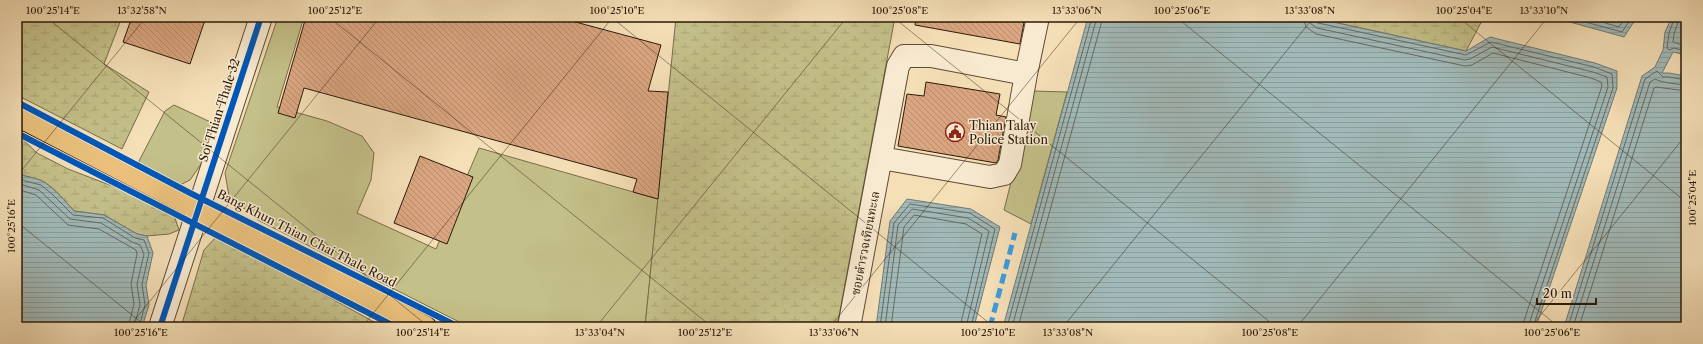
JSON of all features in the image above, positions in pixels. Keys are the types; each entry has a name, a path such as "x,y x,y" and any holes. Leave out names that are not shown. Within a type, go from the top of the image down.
{"main road":[{"name":"Bang Khun Thian Chai Thale Road","path":"17,115 425,327"}],"street":[{"name":"Soi Thian Thale 32","path":"160,327 261,17"},
{"path":"880,158 990,177 1004,174 1010,164 1038,17"},
{"name":"ซอยตำรวจเทียนทะเล","path":"849,327 898,66 904,56 931,56 1026,74"}],"green space":[{"path":"17,17 122,17 104,64 149,92 122,149 17,95"},
{"path":"278,17 304,17 277,107 327,121 362,136 374,153 371,180 357,213 436,249 479,148 658,199 645,327 469,327 258,220 229,196 225,173"},
{"path":"676,17 895,17 837,327 645,327"},
{"path":"1310,17 1484,17 1466,51"},
{"path":"1034,91 1067,92 1031,224 1004,210"},
{"path":"174,105 219,126 206,157 190,180 178,186 160,183 142,170 139,161 165,111"},
{"path":"17,134 37,153 68,169 157,203 175,218 179,230 169,234 147,236 137,234 104,215 74,211 60,195 44,182 17,173"},
{"path":"216,237 280,270 383,327 181,327 204,250"}],"water":[{"path":"1088,17 1310,17 1466,51 1490,37 1595,63 1617,71 1617,88 1536,327 1003,327"},
{"path":"1552,17 1637,17 1624,37"},
{"path":"1672,17 1686,17 1686,55 1673,52 1662,73 1686,76 1686,327 1564,327 1642,76 1655,67 1663,50 1665,32"},
{"path":"17,173 44,182 74,211 104,215 137,234 147,236 153,253 146,285 149,305 142,327 17,327"},
{"path":"907,199 971,209 1000,227 974,327 876,327 890,221"}],"building":[{"path":"132,17 206,17 190,64 123,42"},
{"path":"306,17 557,17 661,45 648,91 668,92 658,199 633,192 637,179 304,88 295,118 278,113"},
{"path":"916,17 1025,17 1020,44 915,25"},
{"name":"Thian Talay Police Station","path":"926,82 1000,94 996,115 1006,117 998,160 996,163 898,146 907,94 924,96"},
{"path":"420,156 473,177 447,244 394,223"}],"marked path":[{"path":"990,327 1015,233"}],"cycle path":[{"path":"160,327 261,17"},
{"path":"17,102 190,193 459,327"},
{"path":"17,133 396,327"}],"place":[{"name":"Thian Talay Police Station","path":"955,132"}]}
